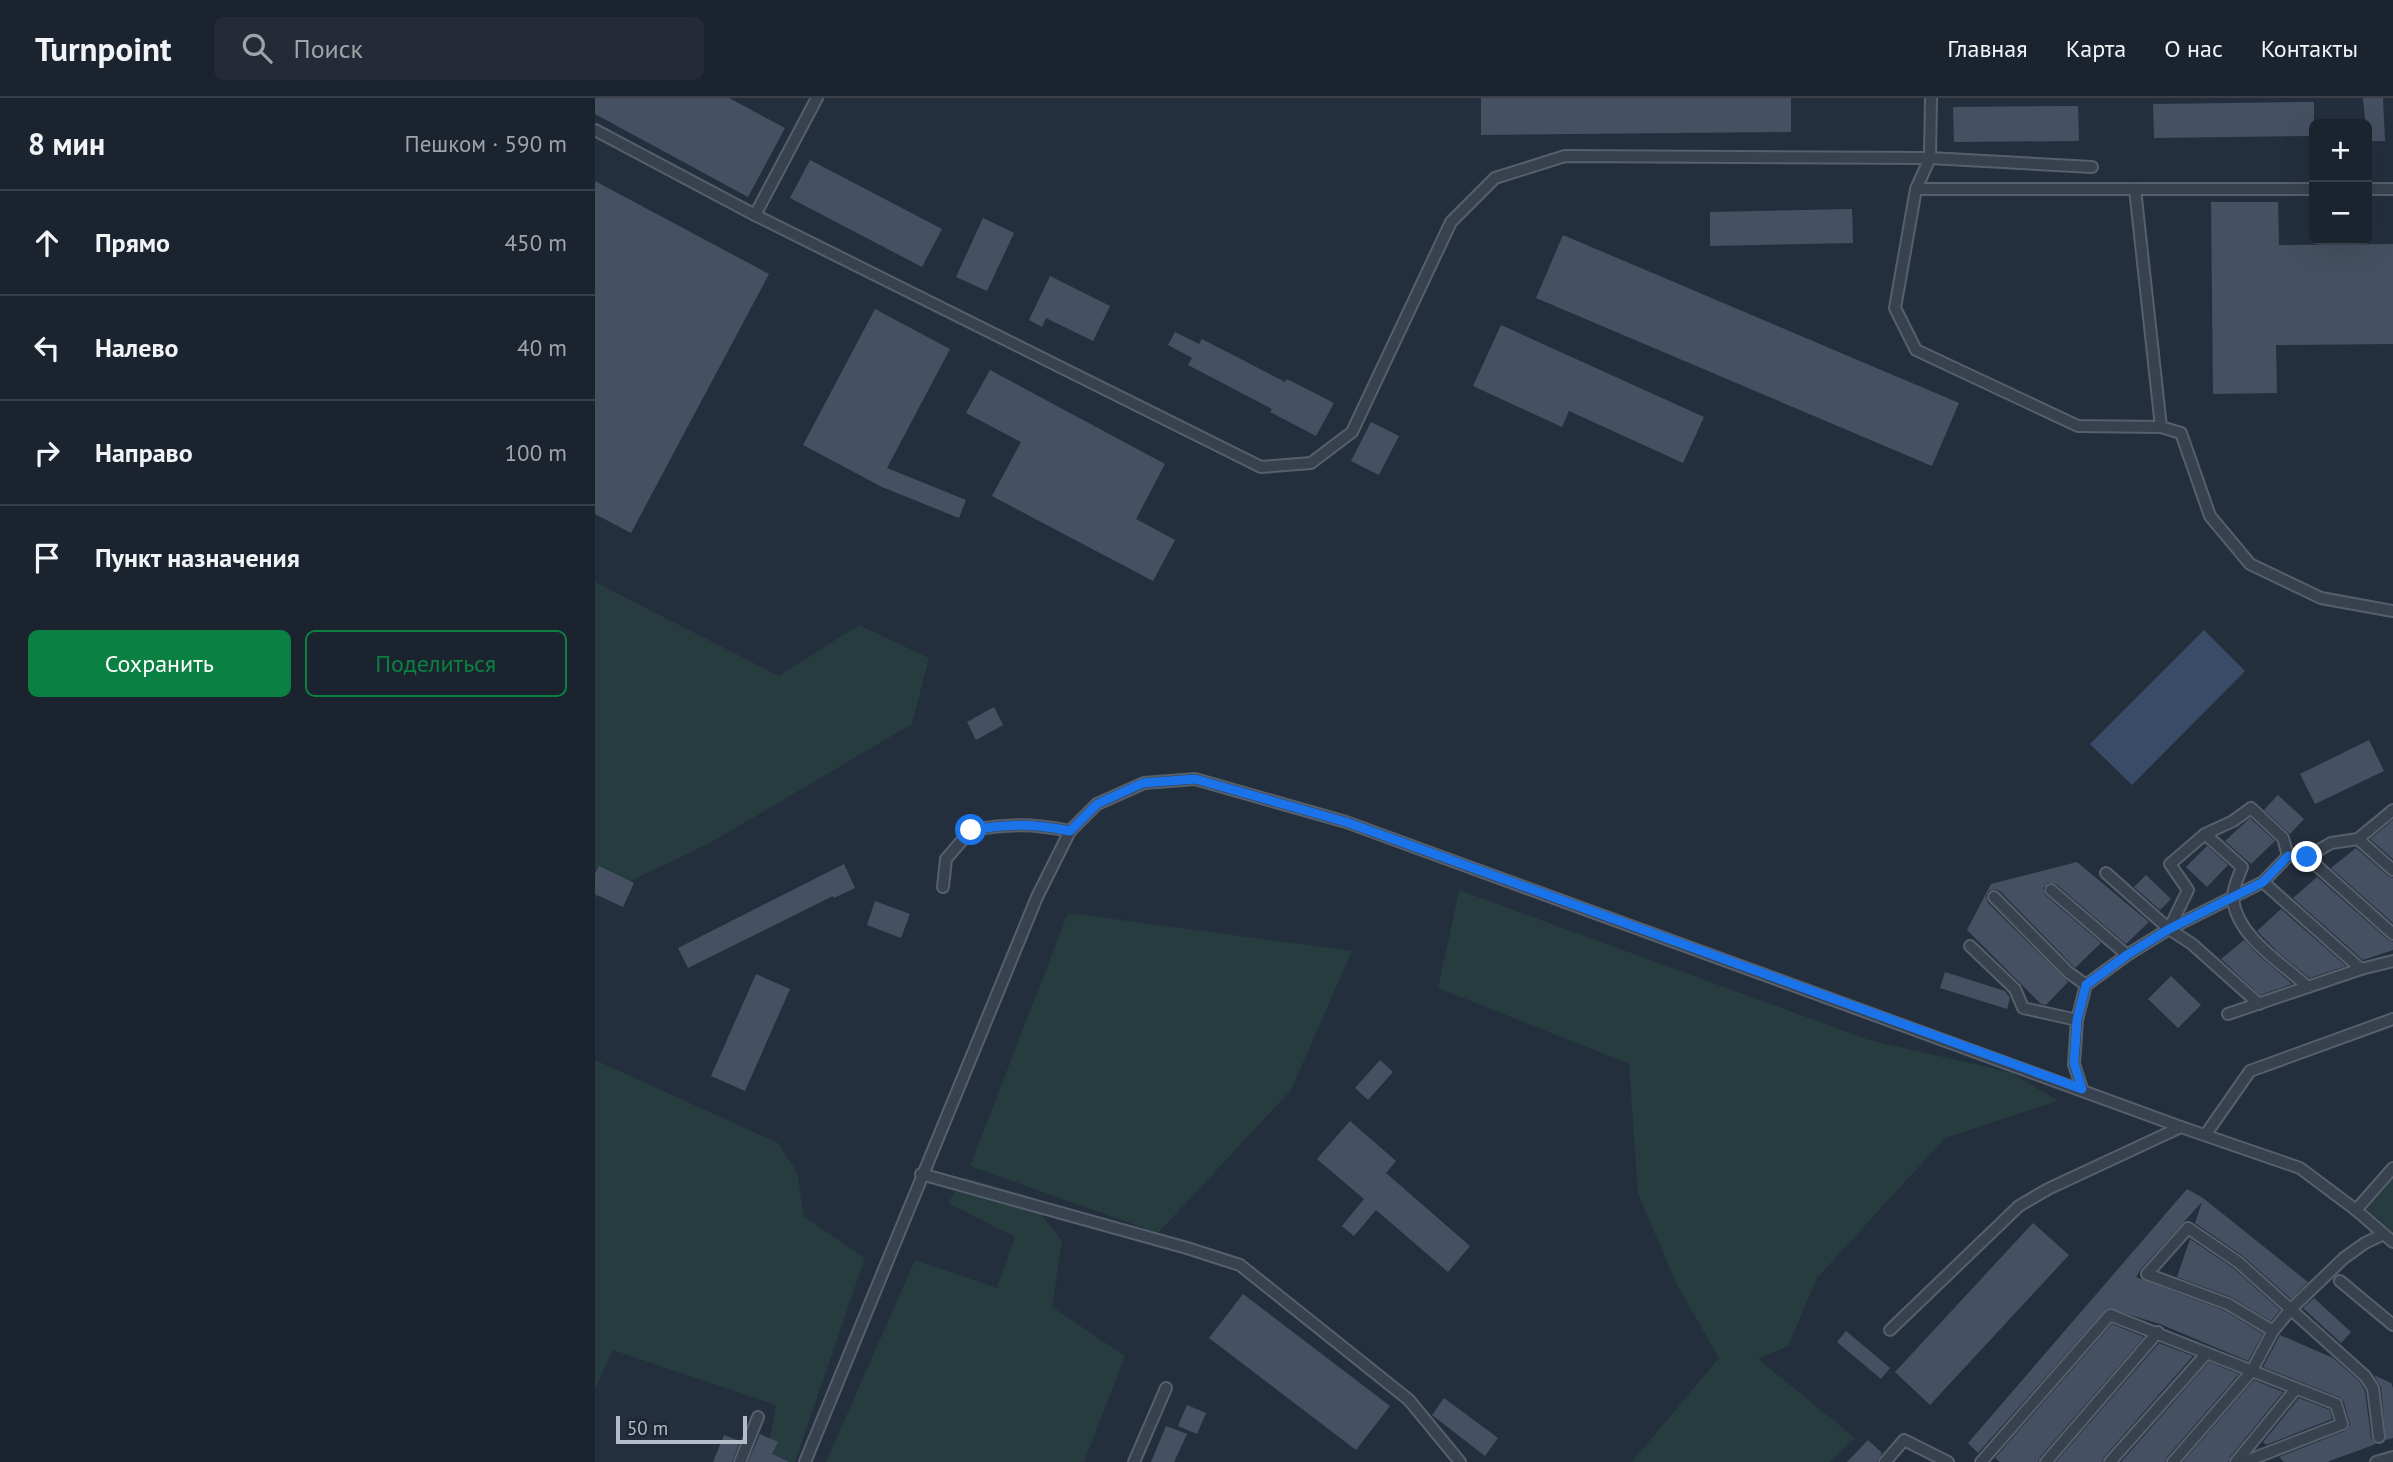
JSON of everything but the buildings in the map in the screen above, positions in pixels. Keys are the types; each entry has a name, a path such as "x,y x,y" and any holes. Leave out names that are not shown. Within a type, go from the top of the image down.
{"lane":[{"path":"755,215 817,98"},
{"path":"1931,98 1930,158 1916,189 1895,308 1916,349 2078,426 2161,427 2181,433 2210,516 2251,564 2321,598 2393,611"},
{"path":"595,130 755,215 1261,467 1311,463 1352,432 1451,222 1495,178 1565,156 1930,158 2092,167"},
{"path":"1916,189 2309,189"},
{"path":"2372,189 2393,189"},
{"path":"2135,190 2161,427"},
{"path":"805,1462 1037,897 1070,831 1097,804 1143,783 1195,779 1346,822 2300,1168 2389,1238"},
{"path":"2169,929 2188,890 2170,864 2205,834 2233,821 2251,808 2283,838 2288,856"},
{"path":"2082,1089 2074,1063 2077,1020 2086,985 2169,929 2263,882 2288,856 2307,857 2331,843 2358,839 2393,810"},
{"path":"943,887 946,859 971,830 1007,824 1037,824 1070,831"},
{"path":"2205,834 2242,867 2232,896 2238,917 2251,936 2308,986"},
{"path":"2358,839 2393,870"},
{"path":"2307,857 2393,934"},
{"path":"2106,873 2259,1004"},
{"path":"2263,882 2361,969"},
{"path":"2051,890 2127,955"},
{"path":"1994,897 2068,972 2086,985"},
{"path":"1970,946 2015,989 2023,1007 2077,1020"},
{"path":"2228,1014 2308,986 2393,961"},
{"path":"2206,1134 2250,1070 2393,1018"},
{"path":"1890,1330 2019,1206 2048,1189 2181,1127"},
{"path":"2356,1210 2393,1168"},
{"path":"921,1174 1240,1265 1409,1400 1459,1462"},
{"path":"2273,1331 2228,1304 2147,1274 2188,1228 2238,1262 2365,1376 2373,1388 2379,1437"},
{"path":"2173,1462 2251,1372 2273,1331 2291,1310 2344,1258 2365,1243 2389,1238"},
{"path":"2340,1281 2393,1325"},
{"path":"1981,1462 2110,1315 2336,1404 2342,1424 2244,1462"},
{"path":"2046,1462 2158,1332"},
{"path":"2110,1462 2207,1353"},
{"path":"1134,1462 1166,1388"},
{"path":"2236,1462 2295,1390"},
{"path":"740,1462 758,1417"},
{"path":"1885,1462 1904,1440 1948,1462"},
{"path":"2376,1462 2393,1457"}],"green space":[{"path":"595,582 779,676 859,625 929,658 912,724 710,843 595,898"},
{"path":"1459,890 1869,1040 2012,1073 2058,1101 1945,1138 1817,1278 1788,1346 1758,1359 1855,1438 1830,1462 1632,1462 1719,1358 1677,1285 1638,1194 1629,1064 1438,988"},
{"path":"1068,913 1352,951 1291,1090 1158,1233 970,1166"},
{"path":"595,1060 778,1143 797,1172 804,1217 865,1258 795,1462 766,1462 776,1405 613,1350 595,1389"},
{"path":"965,1177 1026,1195 1062,1241 1052,1307 1125,1356 1084,1462 826,1462 915,1260 997,1288 1015,1237 948,1203"},
{"path":"2393,1178 2393,1232 2367,1209"}],"water":[{"path":"2204,630 2245,671 2132,785 2090,744"}],"route":[{"path":"971,830 1007,824 1037,824 1070,831 1097,804 1143,783 1195,779 1346,822 2082,1089 2074,1063 2077,1020 2086,985 2169,929 2263,882 2288,856 2307,857"}]}
